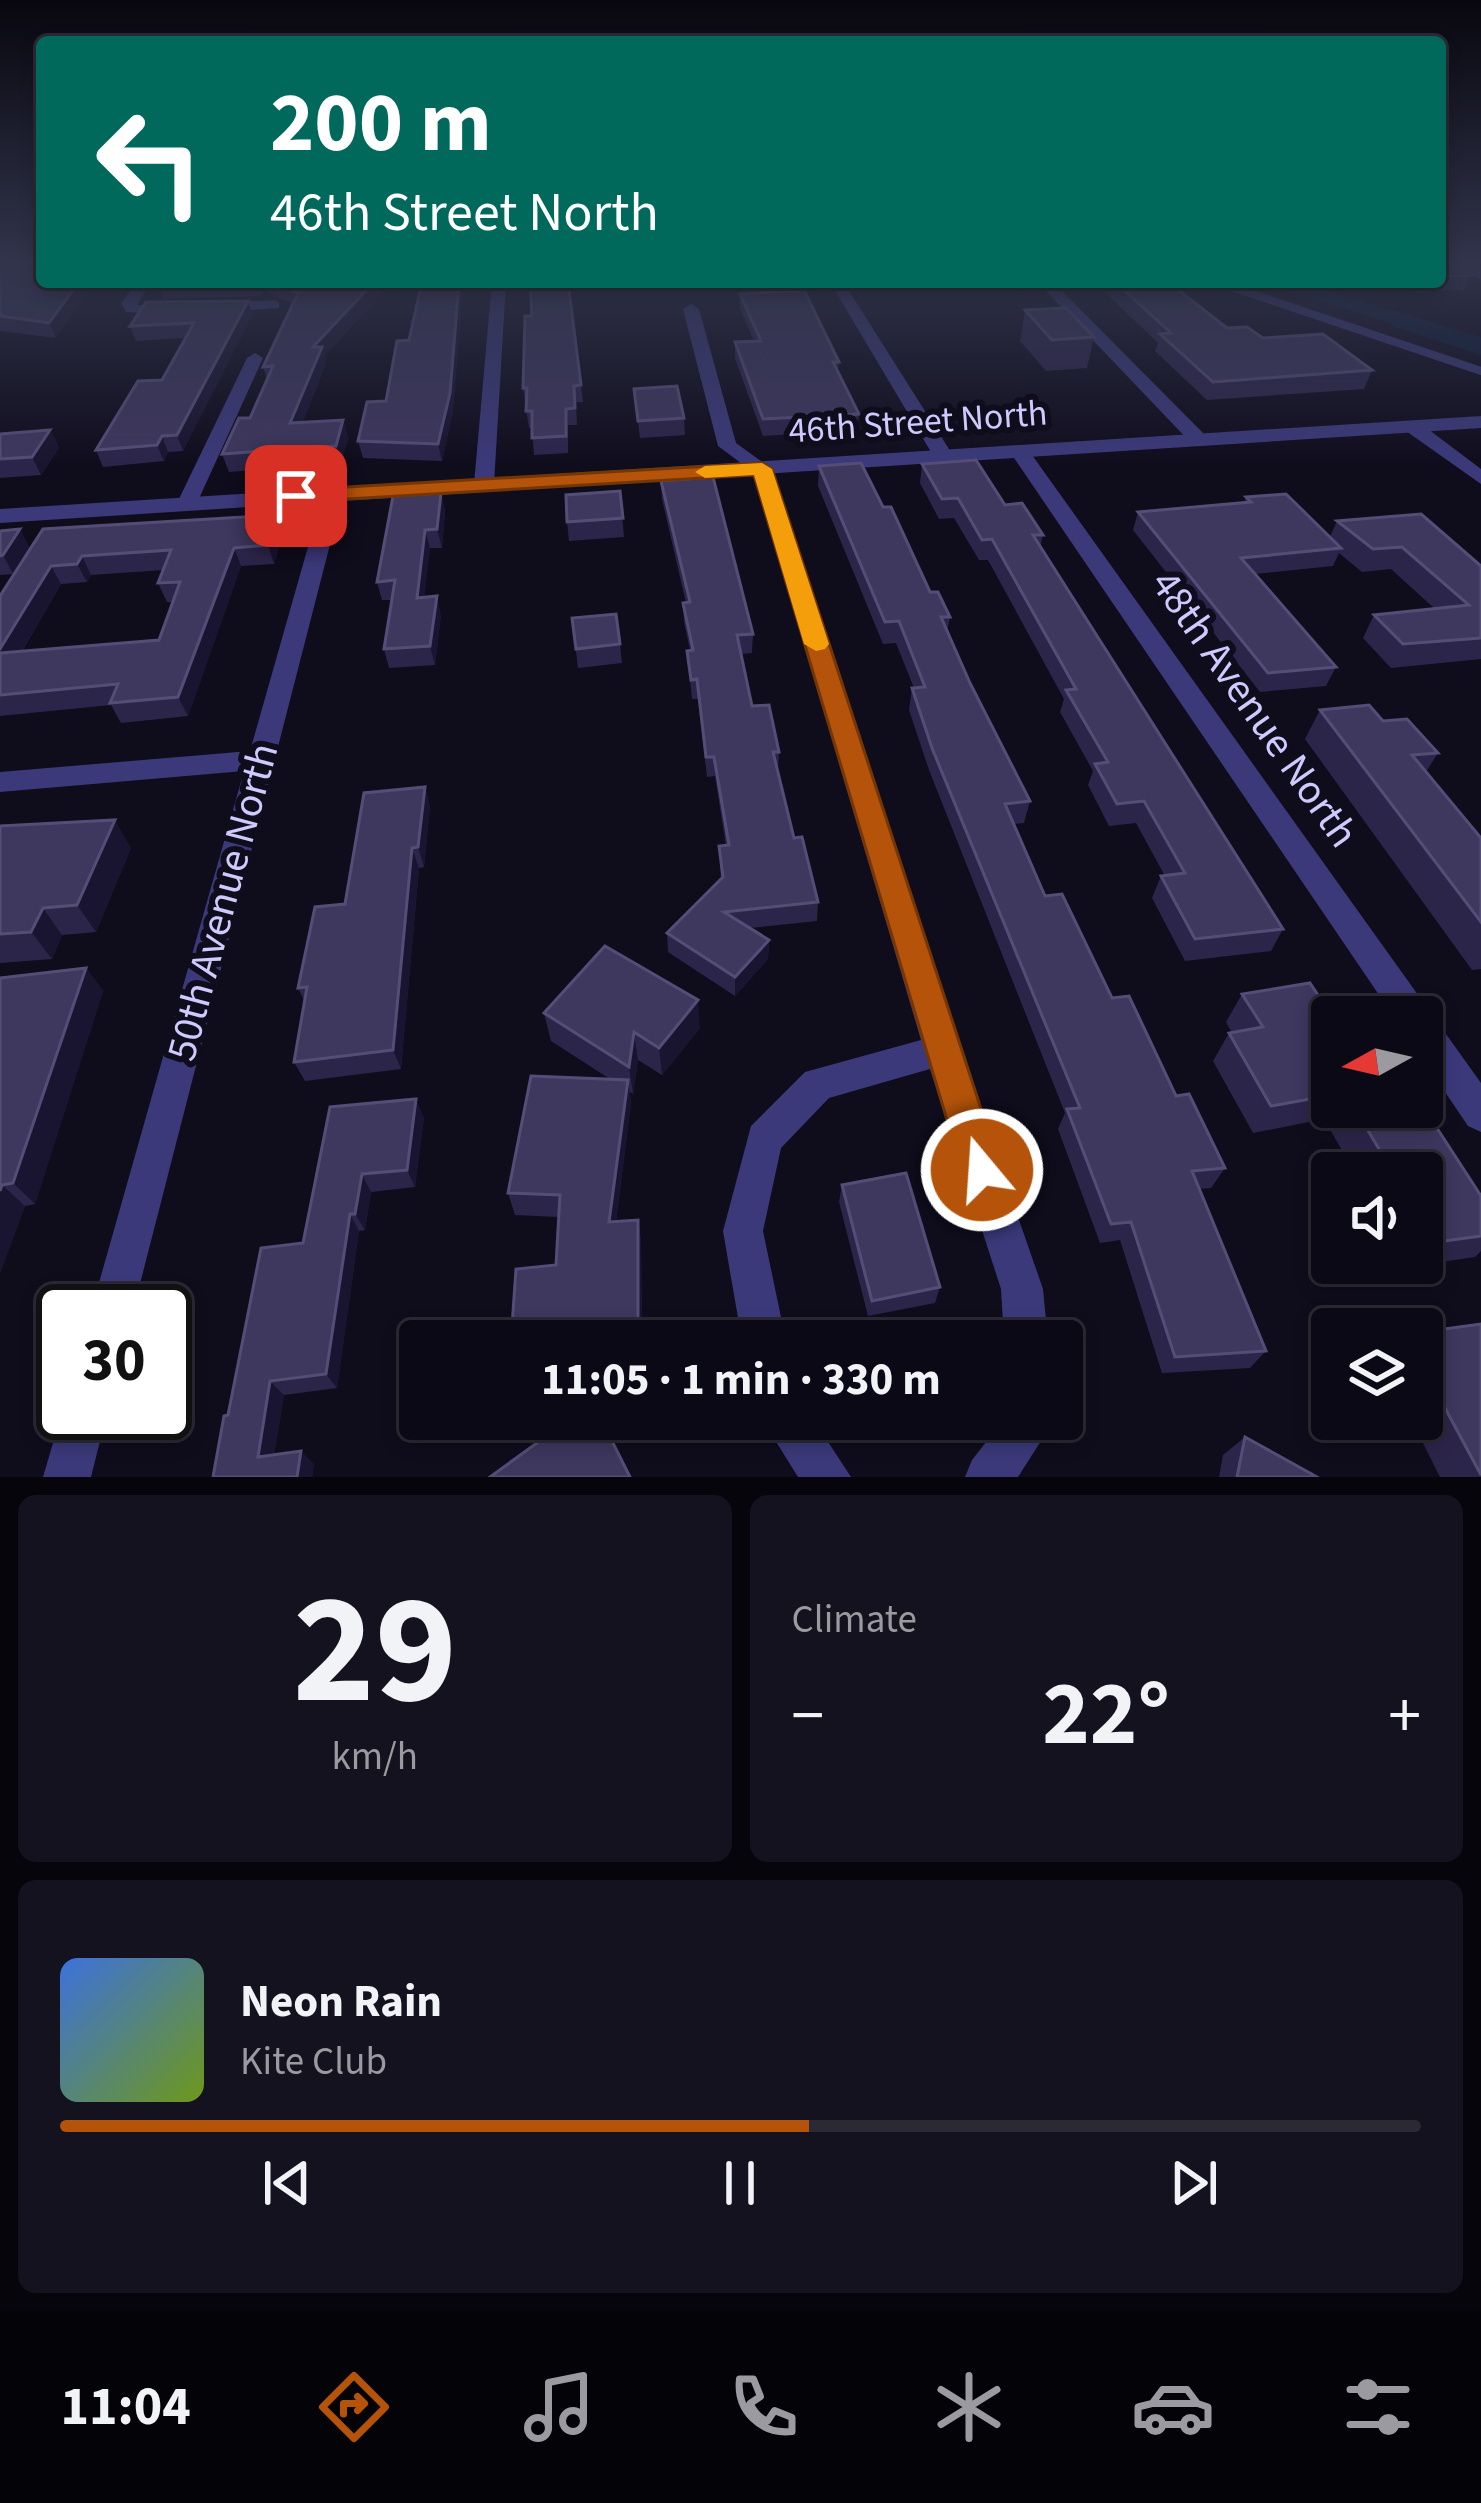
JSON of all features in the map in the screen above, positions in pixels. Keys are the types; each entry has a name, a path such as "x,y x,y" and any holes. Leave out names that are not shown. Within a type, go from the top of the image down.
{"street":[{"path":"484,484 496,329"},
{"path":"696,329 727,446 762,469 942,1050 1022,1289 1024,1320"},
{"path":"865,329 944,457"},
{"path":"1091,329 1199,440"},
{"path":"187,503 255,358"},
{"name":"46th Street North","path":"0,516 1481,422"},
{"path":"1413,427 1481,478"},
{"name":"48th Avenue North","path":"1020,452 1399,996"},
{"name":"50th Avenue North","path":"119,1284 333,494"},
{"path":"0,782 262,760"},
{"path":"760,1320 743,1231 764,1139 818,1084 942,1050"},
{"path":"1443,1059 1481,1114"},
{"path":"67,1477 77,1440"},
{"path":"800,1440 826,1477"},
{"path":"989,1477 1016,1440"}],"lane":[{"path":"1356,329 1481,371"}],"water":[{"path":"1411,329 1454,329 1481,337 1481,350"}],"building":[{"path":"191,329 233,329 177,435 162,436 157,445 96,450 138,381 162,380"},
{"path":"281,329 330,329 313,347 322,347 290,423 343,420 336,446 222,454 239,418 250,418 273,366 263,367"},
{"path":"411,329 455,329 450,393 438,444 358,441 367,402 386,401 397,341 409,340"},
{"path":"525,329 574,329 581,385 574,386 575,408 566,409 566,436 532,438 532,411 526,411 527,388 523,388"},
{"path":"756,329 823,329 839,362 833,362 859,414 763,419 735,342 761,341"},
{"path":"1042,329 1086,329 1094,337 1052,340"},
{"path":"1167,329 1250,329 1263,338 1323,334 1372,370 1213,382 1160,334 1171,333"},
{"path":"677,386 684,418 638,421 634,389"},
{"path":"50,430 32,457 0,459 0,434"},
{"path":"976,460 1005,505 1022,503 1043,535 1033,535 1283,929 1195,939 1161,876 1185,873 1144,801 1117,804 1095,764 1108,762 1066,690 1076,689 992,539 982,540 958,498 942,499 922,464"},
{"path":"861,463 883,507 891,507 930,592 938,592 950,617 941,617 970,683 1030,801 1005,804 1045,896 1062,894 1112,998 1129,996 1176,1096 1189,1094 1225,1168 1192,1171 1266,1351 1175,1357 1131,1222 1111,1224 1067,1109 1080,1108 932,748 912,688 925,687 899,621 885,622 819,466"},
{"path":"713,477 753,634 737,635 752,706 769,705 779,752 773,752 794,838 802,837 818,902 724,912 769,940 735,977 667,933 723,877 719,846 729,845 714,757 706,757 697,679 691,680 687,651 693,650 683,603 690,602 661,481"},
{"path":"620,491 623,518 567,522 566,495"},
{"path":"441,493 437,529 425,530 417,598 437,596 430,646 384,649 395,580 377,582 393,496"},
{"path":"1286,494 1341,548 1241,558 1336,667 1268,673 1138,512 1251,502 1246,497"},
{"path":"1421,514 1481,566 1481,638 1403,644 1374,615 1469,605 1402,547 1373,549 1337,521"},
{"path":"277,515 268,545 234,548 178,697 110,703 118,684 0,695 0,653 159,640 180,582 158,583 171,550 82,556 77,564 51,566 0,649 0,596 43,529"},
{"path":"20,529 3,555 0,556 0,531"},
{"path":"616,614 620,644 576,649 572,618"},
{"path":"1369,705 1383,721 1407,719 1438,753 1412,755 1481,838 1481,922 1320,710"},
{"path":"425,787 418,847 412,848 393,1050 294,1062 307,987 298,988 315,907 345,904 364,793"},
{"path":"115,820 77,905 43,908 31,932 0,934 0,826"},
{"path":"605,946 698,1000 659,1048 634,1032 629,1067 544,1013"},
{"path":"86,968 13,1183 2,1185 0,1191 0,978"},
{"path":"1310,983 1319,996 1311,996 1311,1099 1271,1106 1229,1033 1263,1027 1242,994"},
{"path":"531,1076 628,1080 609,1222 638,1220 638,1320 512,1320 516,1269 556,1265 560,1195 508,1193"},
{"path":"416,1099 407,1170 362,1174 355,1214 350,1214 326,1374 270,1381 258,1457 301,1451 297,1477 213,1477 261,1248 303,1243 330,1107"},
{"path":"1366,1128 1437,1128 1481,1196 1481,1236 1443,1241 1443,1152 1381,1152"},
{"path":"906,1173 940,1287 872,1301 842,1185"},
{"path":"1481,1324 1481,1475 1443,1404 1443,1329"},
{"path":"1245,1437 1317,1477 1237,1477"},
{"path":"541,1440 612,1440 630,1477 490,1477"}],"waterway":[{"path":"1410,329 1481,352"}],"slow traffic":[{"path":"705,472 762,469 816,644"}],"route":[{"path":"296,496 762,469 982,1170"}]}
